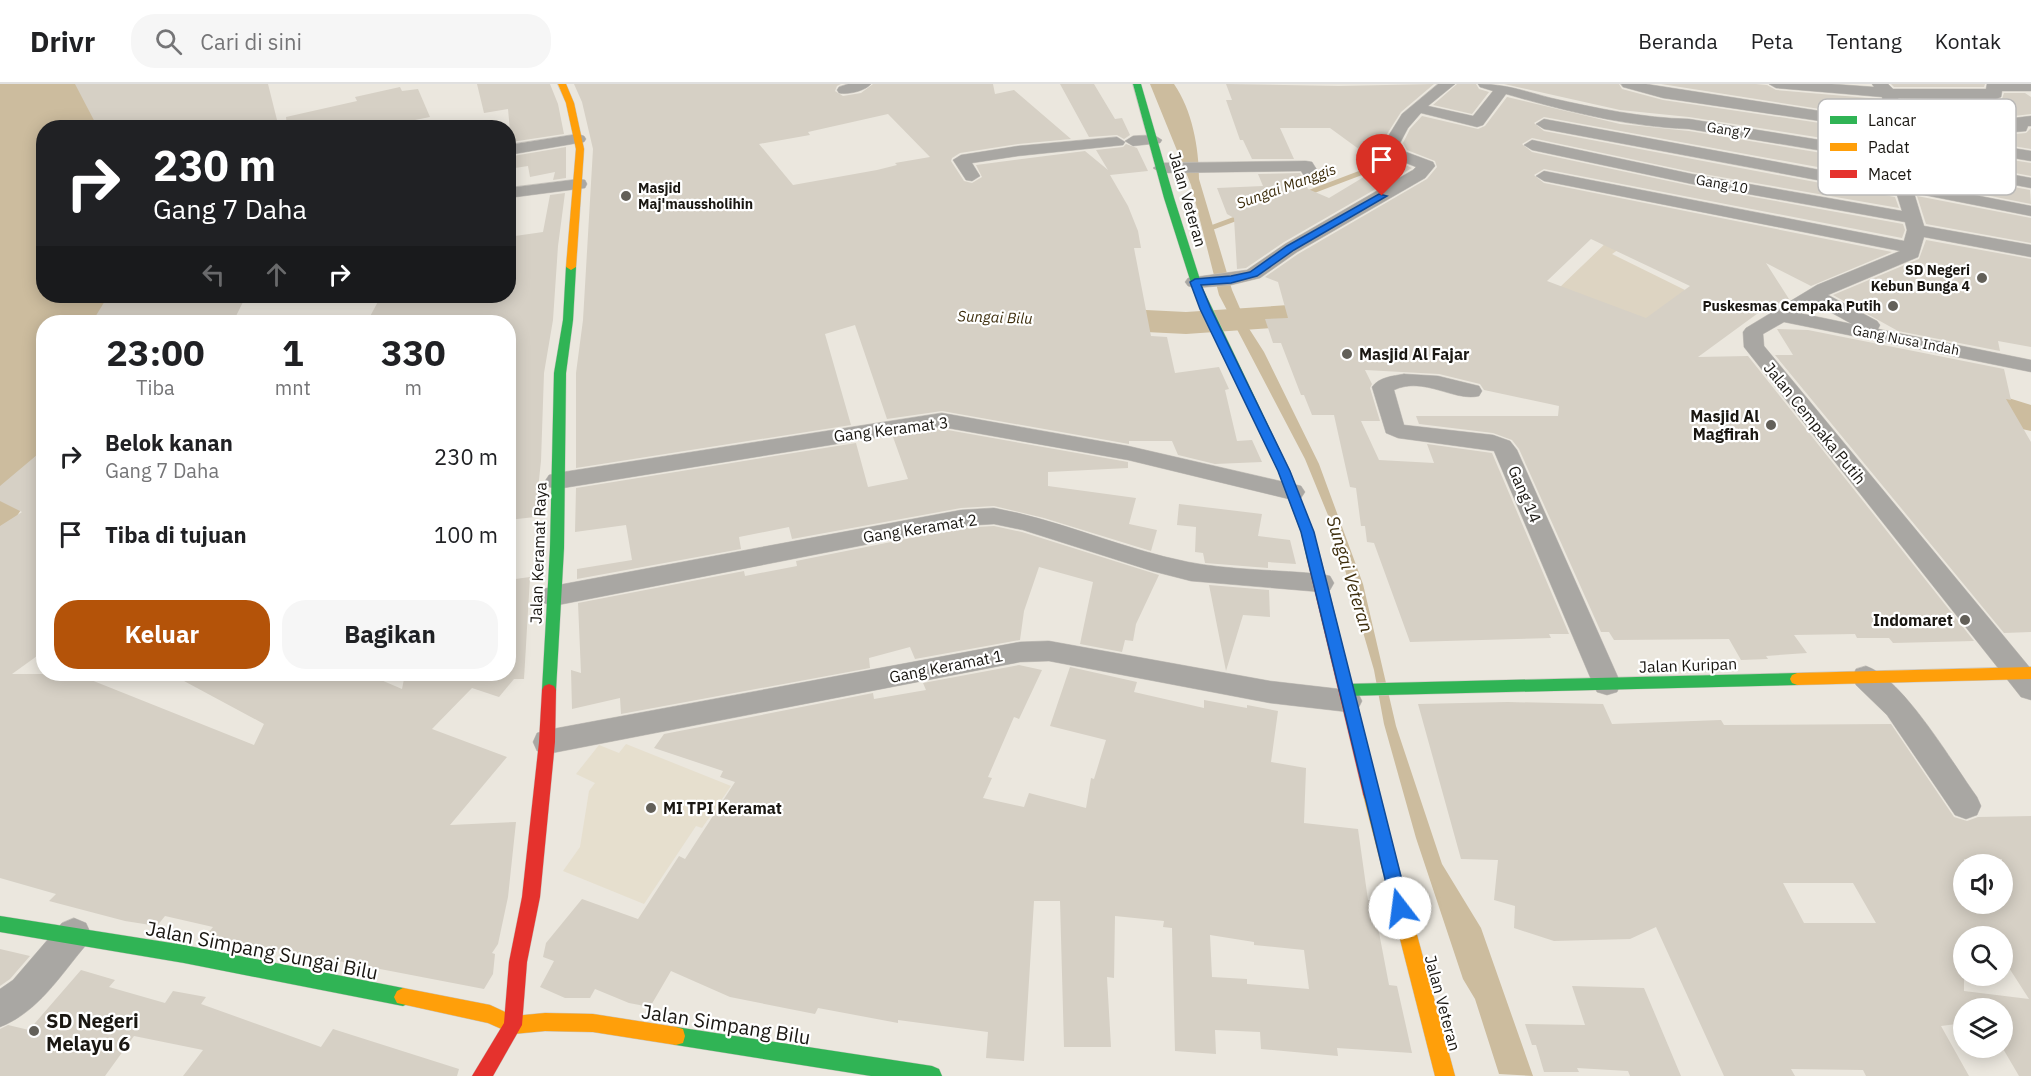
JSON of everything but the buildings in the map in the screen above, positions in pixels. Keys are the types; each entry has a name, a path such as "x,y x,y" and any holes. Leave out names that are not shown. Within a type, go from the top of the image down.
{"main road":[{"name":"Jalan Keramat Raya","path":"513,1025 518,962 531,897 547,742 557,548 560,373 568,313 579,184 580,149 570,103 562,84"},
{"name":"Jalan Veteran","path":"1137,84 1161,168 1213,281 1206,309 1293,492 1352,693 1445,1076"},
{"name":"Jalan Kuripan","path":"1352,693 1406,689 1866,677 2027,678"},
{"name":"Jalan Simpang Sungai Bilu","path":"0,924 74,934 490,1014 513,1025"},
{"name":"Jalan Simpang Bilu","path":"513,1025 545,1022 594,1023 932,1076"},
{"path":"482,1076 513,1025"}],"street":[{"path":"844,90 864,84"},
{"path":"1213,281 1253,274 1291,248 1419,174 1426,167 1402,156 1392,143 1395,135 1419,108 1435,92 1448,84"},
{"name":"Gang 7","path":"1485,84 1660,123 1689,124 1818,143"},
{"path":"1628,84 1663,93 1818,116"},
{"path":"1776,84 1887,96 2000,87 2031,87"},
{"path":"1817,88 1820,99"},
{"path":"1419,108 1477,122 1502,89"},
{"path":"1990,89 2001,99"},
{"path":"1544,124 1818,173"},
{"path":"516,149 578,139"},
{"path":"972,176 961,160 1018,151 1154,140"},
{"name":"Gang 10","path":"1532,145 1692,179 1913,232"},
{"path":"2016,154 2031,156"},
{"path":"1161,168 1306,166 1314,178"},
{"path":"1544,176 2031,251"},
{"name":"Gang 7","path":"2016,180 2031,183"},
{"path":"516,192 579,184"},
{"path":"1906,195 1913,232"},
{"path":"1943,195 2031,211"},
{"name":"Jalan Cempaka Putih","path":"1913,232 1911,253 1814,295 1753,332 1755,347 1792,395 1811,415 2027,678"},
{"path":"1814,295 1897,339"},
{"name":"Gang Nusa Indah","path":"1781,315 2031,366"},
{"name":"Gang 14","path":"1471,391 1448,384 1401,380 1383,387 1394,428 1398,431 1493,442 1502,446 1509,455 1607,684"},
{"name":"Gang Keramat 3","path":"557,481 942,420 1128,453 1293,492"},
{"name":"Gang Keramat 2","path":"553,596 961,518 994,516 1025,522 1161,565 1191,572 1321,583"},
{"name":"Gang Keramat 1","path":"547,742 1030,652 1049,651 1269,692 1352,693"},
{"path":"1866,677 1897,706 1966,807"},
{"path":"0,1010 25,992 74,934"}],"shaded area":[{"path":"1634,216 1652,226 1612,254 1685,290 1649,324 1558,289"},
{"name":"MI TPI Keramat","path":"626,744 731,786 702,828 696,826 644,904 563,871 580,847 589,791 595,783 576,774 599,745 619,753"}],"water":[{"path":"0,84 151,84 167,120 36,120 36,303 146,303 141,315 36,315 36,487 0,542"},
{"name":"Sungai Veteran","path":"1150,84 1174,84 1186,105 1196,142 1199,179 1232,290 1248,327 1264,352 1319,464 1363,584 1396,726 1442,864 1481,928 1533,1076 1499,1074 1475,999 1463,979 1416,838 1384,724 1374,670 1332,525 1305,459 1219,295 1191,185"}],"waterway":[{"name":"Sungai Manggis","path":"1305,194 1371,169 1361,145"},
{"name":"Sungai Manggis","path":"1208,229 1243,216"},
{"name":"Sungai Bilu","path":"1086,318 1186,323 1318,314 1348,325"},
{"path":"1957,394 2018,416 2031,418"}],"traffic: fast":[{"path":"1137,84 1169,198 1198,289 1284,471 1307,532 1314,559"},
{"path":"549,690 557,548 560,373 568,320 571,267"},
{"path":"1345,690 1797,679"},
{"path":"0,924 184,954 403,997"},
{"path":"676,1036 932,1076"}],"traffic: slow":[{"path":"562,84 570,103 580,149 571,267"},
{"path":"1797,679 2031,673"},
{"path":"1371,794 1445,1076"},
{"path":"403,997 490,1014 513,1025 545,1022 593,1023 676,1036"}],"traffic: jam":[{"path":"1314,559 1371,794"},
{"path":"482,1076 513,1025 518,962 531,897 547,742 549,690"}],"place":[{"name":"Masjid Maj'maussholihin","path":"626,196"},
{"name":"SD Negeri Kebun Bunga 4","path":"1982,278"},
{"name":"Puskesmas Cempaka Putih","path":"1893,306"},
{"name":"Masjid Al Fajar","path":"1347,354"},
{"name":"Masjid Al Magfirah","path":"1771,425"},
{"name":"Indomaret","path":"1965,620"},
{"name":"MI TPI Keramat","path":"651,808"},
{"name":"SD Negeri Melayu 6","path":"34,1031"}],"route":[{"path":"1382,196 1291,248 1253,274 1231,279 1195,282 1284,471 1307,532 1400,908"}]}
